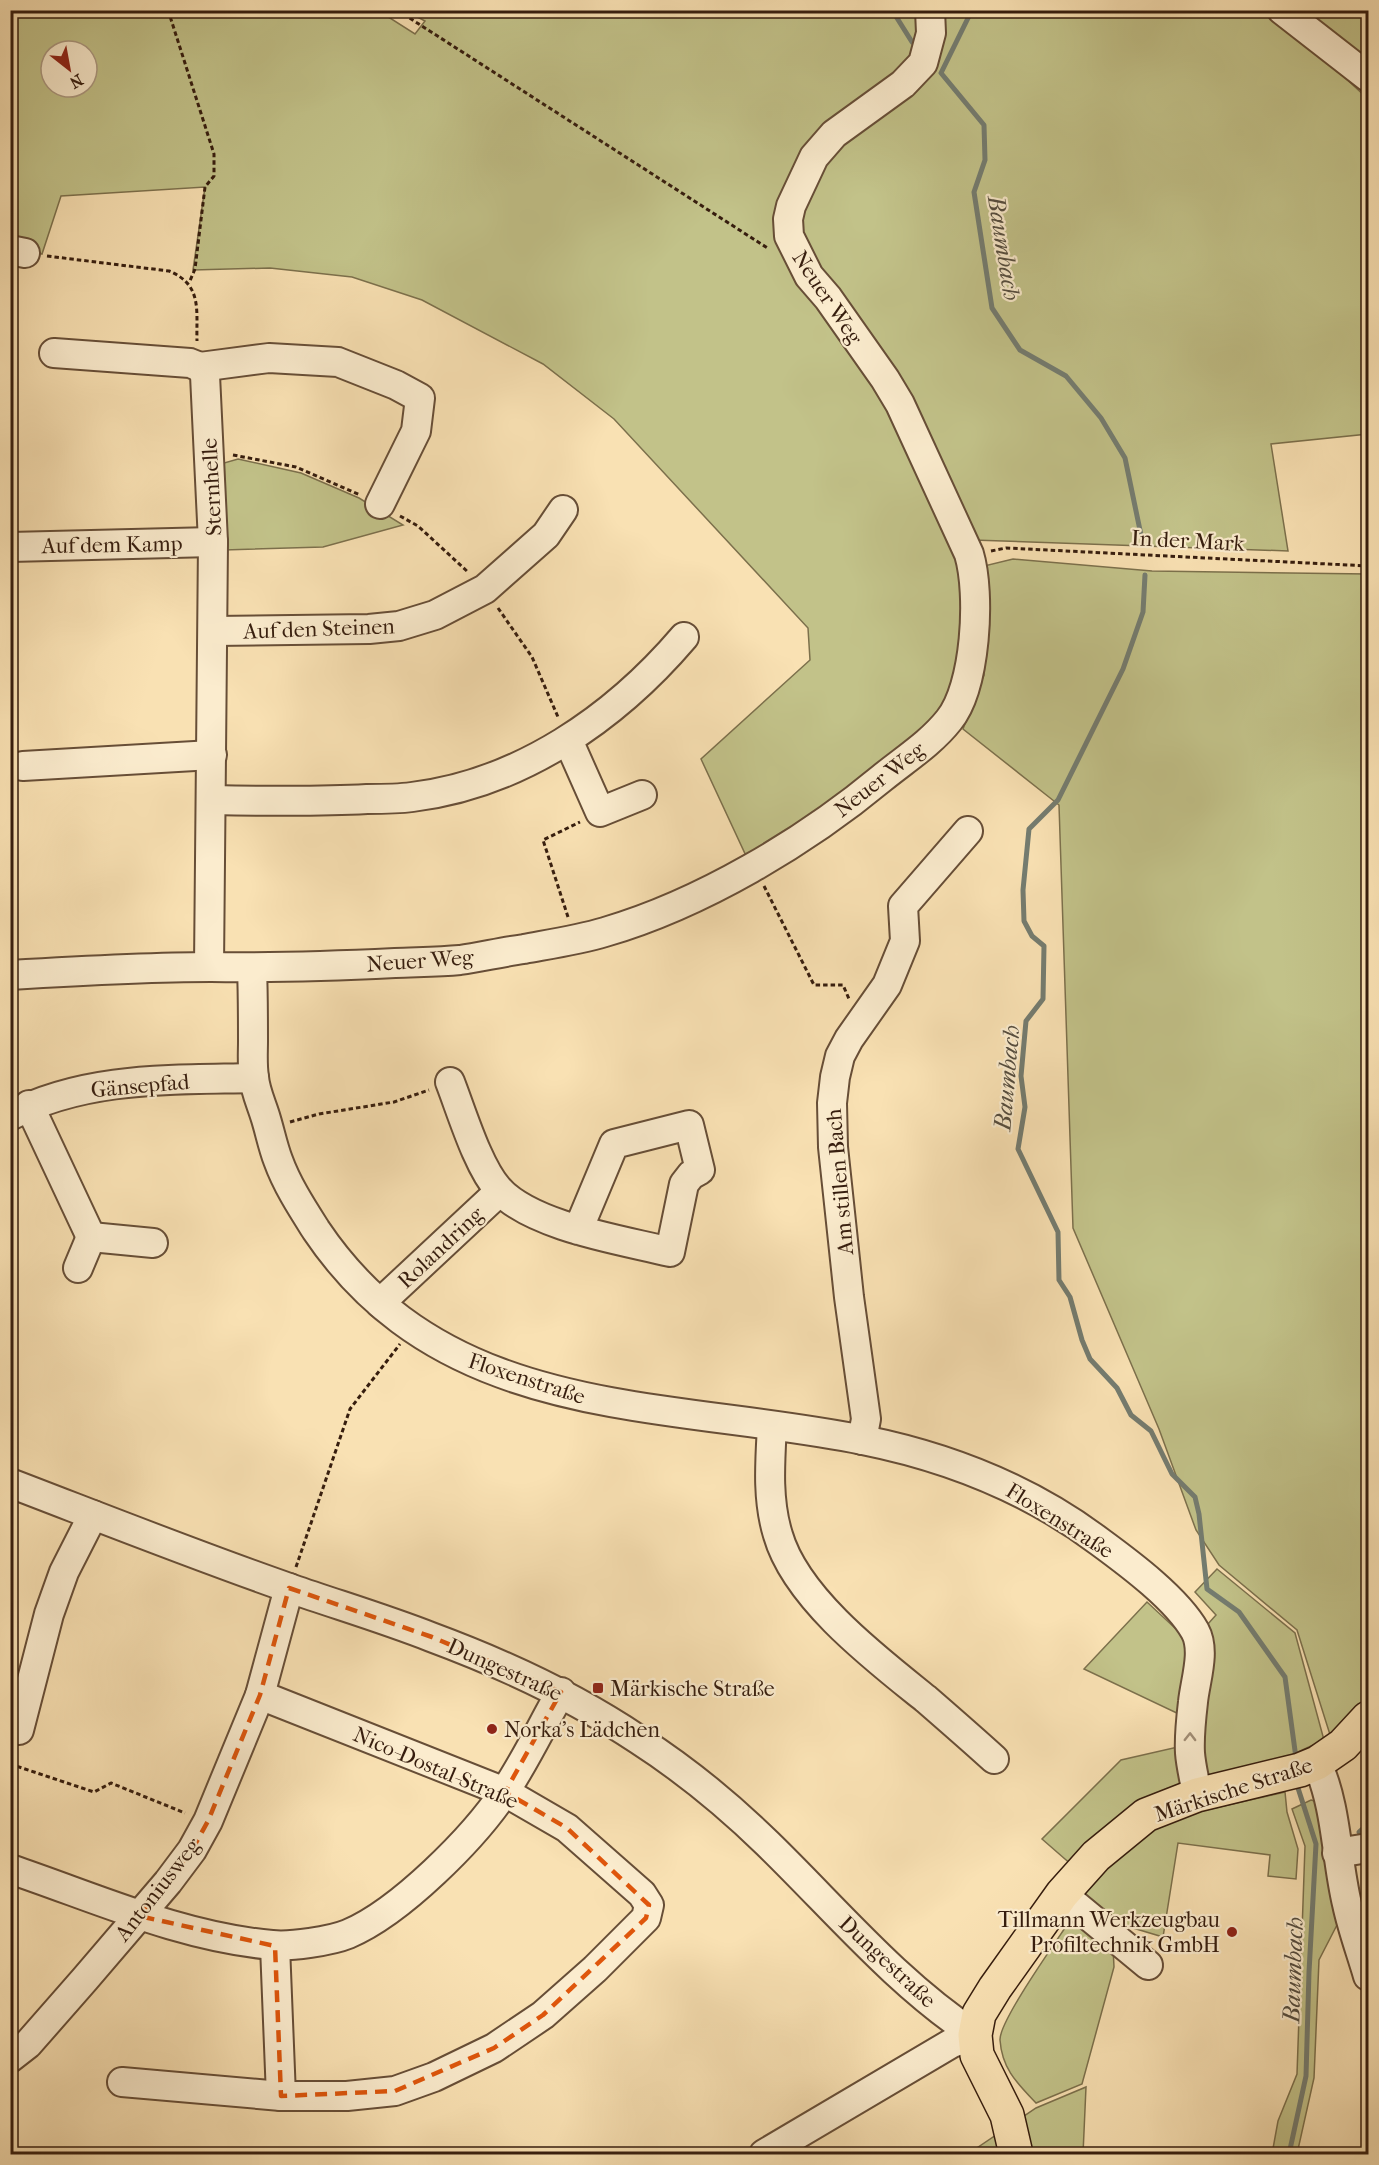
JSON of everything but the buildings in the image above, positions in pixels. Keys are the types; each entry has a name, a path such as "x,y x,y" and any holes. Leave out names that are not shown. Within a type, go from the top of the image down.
{"main road":[{"name":"Märkische Straße","path":"975,2035 980,2014 995,1988 1062,1894 1096,1856 1146,1815 1197,1795 1300,1770 1317,1763 1343,1745 1368,1718"},
{"path":"975,2035 977,2055 1007,2115 1016,2154"}],"street":[{"name":"Neuer Weg","path":"10,975 209,967 252,969 460,960 575,940 606,932 645,918 706,891 755,866 823,823 875,784 950,720 960,702 966,682 973,642 976,590 969,554 900,404 879,370 809,276 789,236 788,219 791,206 814,157 834,134 903,84 923,63 931,33 930,10"},
{"path":"1281,10 1368,77"},
{"path":"54,353 190,363 200,367 269,357 338,362 396,385 420,398 416,431 380,504"},
{"name":"Sternhelle","path":"200,367 205,375 213,542 214,631 209,967"},
{"name":"Auf den Steinen","path":"214,631 369,629 399,626 435,615 484,589 546,535 563,510"},
{"name":"Auf dem Kamp","path":"10,547 213,542"},
{"path":"212,800 317,802 412,797 460,787 496,775 532,760 568,740 623,700 684,637"},
{"path":"568,740 600,812 642,795"},
{"path":"22,766 212,755"},
{"name":"Am stillen Bach","path":"862,1440 866,1419 849,1297 833,1147 832,1103 835,1077 840,1056 860,1022 887,985 905,941 903,906 968,831"},
{"name":"Floxenstraße","path":"252,969 254,1078 279,1163 299,1204 331,1252 380,1303 436,1345 503,1375 564,1393 621,1405 862,1440 920,1454 964,1468 1012,1489 1081,1527 1122,1558 1178,1609 1196,1634 1199,1656 1190,1745 1197,1795"},
{"name":"Gänsepfad","path":"91,1237 20,1111 84,1090 135,1081 254,1078"},
{"name":"Rolandring","path":"450,1082 485,1167 500,1191 525,1209 578,1230 670,1251 684,1184 691,1175 700,1170 689,1125 614,1144 578,1230"},
{"name":"Rolandring","path":"380,1303 500,1191"},
{"path":"78,1268 91,1237 153,1243"},
{"path":"772,1426 770,1473 772,1505 778,1536 801,1579 821,1605 859,1643 994,1759"},
{"name":"Dungestraße","path":"10,1483 289,1588 432,1637 561,1692 642,1741 716,1796 765,1841 891,1967 952,2020 975,2035"},
{"path":"20,1730 49,1614 60,1582 93,1515"},
{"name":"Antoniusweg","path":"10,2058 28,2044 139,1916 186,1858 208,1821 260,1695 289,1588"},
{"path":"10,1869 76,1891 139,1916 204,1933 275,1946 321,1941 347,1935 372,1921 433,1873 469,1836 505,1792 561,1692"},
{"name":"Nico-Dostal-Straße","path":"123,2082 280,2096 347,2096 395,2091 434,2077 494,2048 543,2015 595,1969 646,1918 649,1905 642,1894 567,1828 505,1792 260,1695"},
{"path":"1317,1763 1329,1798 1347,1905 1368,1976"},
{"path":"1337,1853 1368,1848"},
{"path":"1062,1894 1148,1965"},
{"path":"275,1946 280,2096"},
{"path":"764,2154 944,2048 975,2035"}],"path":[{"path":"168,10 214,154 214,176 205,187 195,269 189,283"},
{"path":"397,10 773,251"},
{"path":"18,252 170,272 180,276 189,283 196,301 197,353 200,367"},
{"path":"210,453 240,456 296,467 380,504"},
{"name":"In der Mark","path":"1006,548 1368,566"},
{"path":"575,940 543,840 600,812"},
{"path":"755,866 814,985 843,985 860,1022"},
{"path":"269,1128 319,1114 394,1102 450,1082"},
{"path":"289,1588 308,1526 350,1409 411,1328"},
{"path":"10,1764 94,1792 111,1783 208,1821"}],"highlighted area":[{"path":"289,1588 432,1637 561,1692 505,1792 567,1828 649,1905 646,1918 543,2015 494,2048 395,2091 281,2096 275,1946 139,1916 192,1850 208,1821 260,1695"}],"green space":[{"path":"11,11 379,11 415,34 425,21 406,11 1273,11 1368,99 1368,434 1271,444 1288,551 973,540 886,396 961,561 962,646 942,722 748,860 701,759 810,660 808,628 614,419 543,364 422,300 352,277 270,268 193,270 205,187 61,196 42,254 11,247"},
{"path":"1288,11 1368,11 1368,56 1328,38"},
{"path":"238,459 301,473 359,498 403,525 323,547 224,550 224,463"},
{"path":"1013,559 1152,571 1368,574 1368,1698 1332,1741 1297,1630 1219,1565 1196,1530 1159,1429 1073,1228 1059,805 963,729 984,675 984,566"},
{"path":"1217,1569 1295,1633 1324,1740 1283,1759 1178,1788 1122,1813 1073,1866 1042,1839 1121,1760 1200,1742 1200,1724 1084,1669 1147,1602 1191,1643 1216,1615 1195,1592"},
{"path":"1285,1792 1287,1812 1298,1849 1296,1879 1268,1876 1270,1855 1178,1843 1163,1937 1123,1925 1078,1892 1155,1827 1193,1813"},
{"path":"1311,1800 1318,1802 1338,1923 1319,1960 1314,2078 1297,2154 1272,2154 1278,2121 1297,2074 1305,1846 1292,1809"},
{"path":"1071,1919 1113,1947 1114,1967 1082,2084 1036,2103 1007,2067 1000,2040 1009,2016"},
{"path":"1086,2087 1083,2154 968,2154 1036,2108"}],"waterway":[{"name":"Baumbach","path":"892,10 912,42"},
{"name":"Baumbach","path":"972,10 941,73 984,125 985,160 974,192 992,308 1020,350 1066,376 1101,418 1125,458 1141,535"},
{"name":"Baumbach","path":"1145,575 1143,612 1123,669 1058,800 1029,829 1023,890 1024,921 1032,936 1044,946 1043,999 1026,1021 1021,1076 1025,1107 1018,1149 1058,1232 1059,1280 1070,1297 1090,1359 1117,1388 1131,1415 1151,1431 1172,1474 1195,1497 1207,1589 1239,1612 1285,1677 1296,1758"},
{"name":"Baumbach","path":"1289,2154 1306,2076 1316,1844 1298,1788"},
{"path":"1359,1832 1368,1824"}],"place":[{"name":"Märkische Straße","path":"598,1688"},
{"name":"Norka's Lädchen","path":"492,1729"},
{"name":"Tillmann Werkzeugbau Profiltechnik GmbH","path":"1232,1932"}]}
